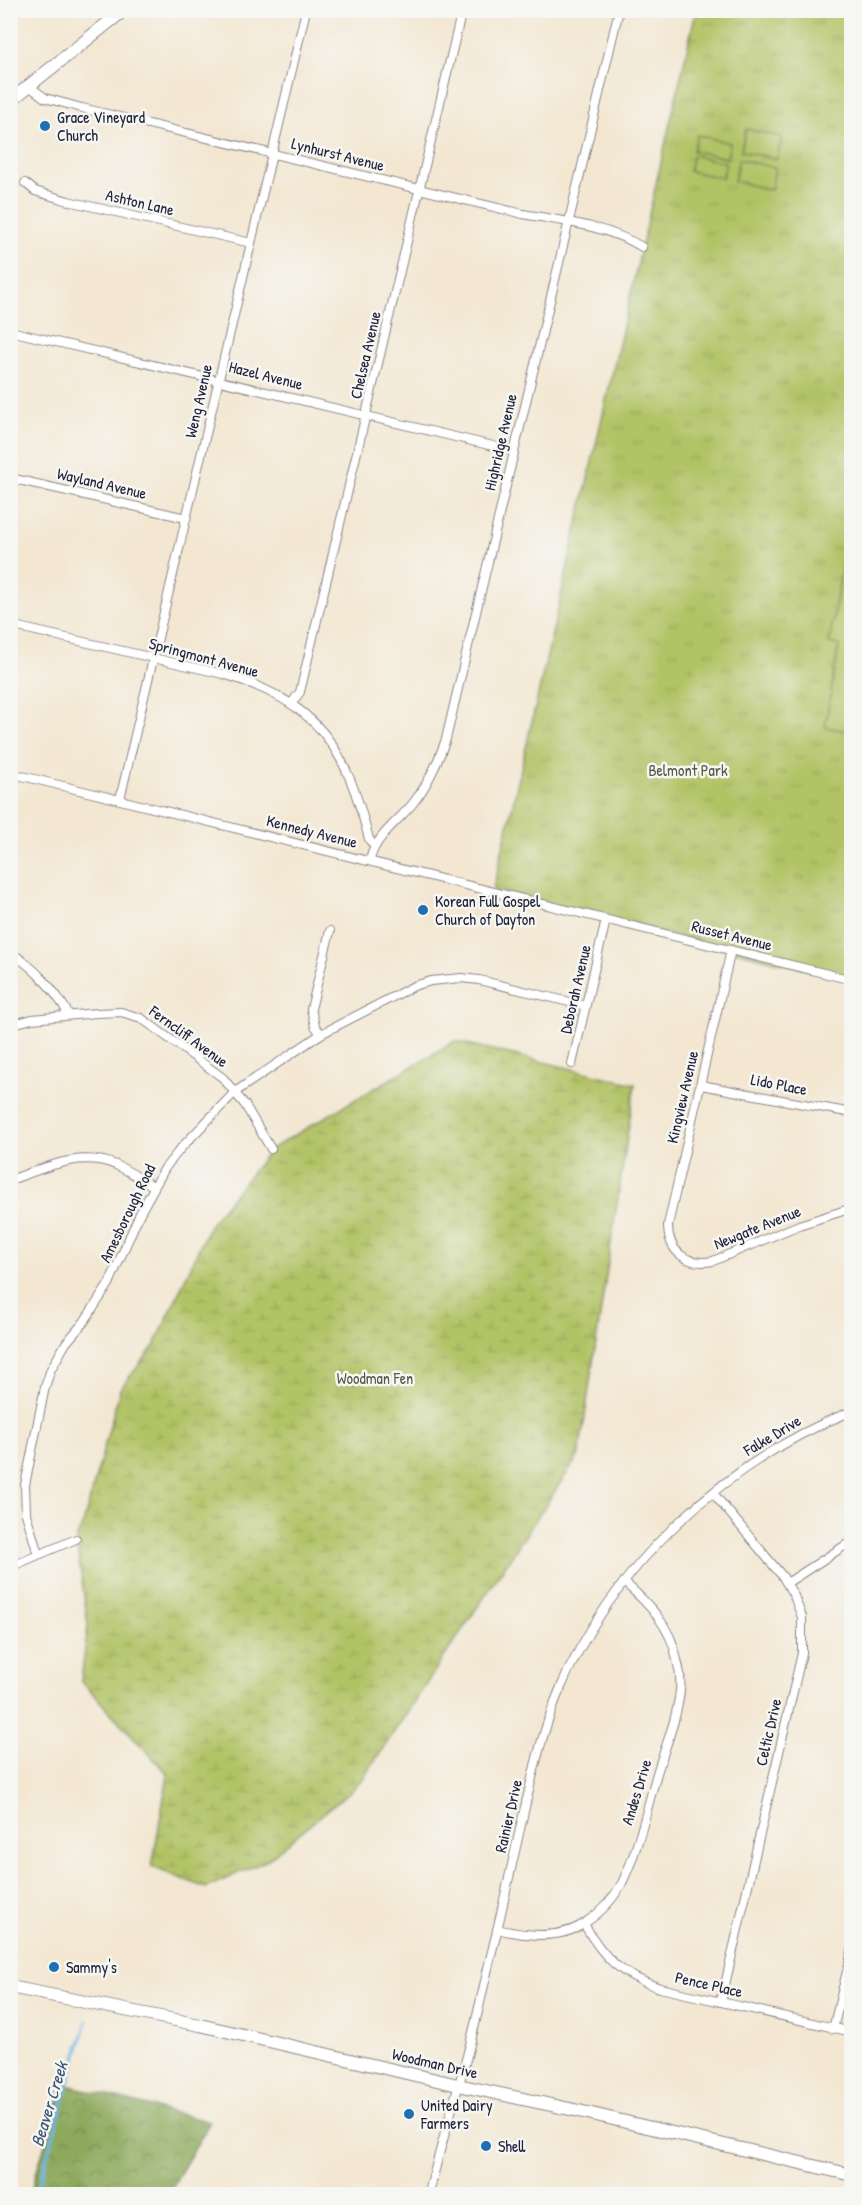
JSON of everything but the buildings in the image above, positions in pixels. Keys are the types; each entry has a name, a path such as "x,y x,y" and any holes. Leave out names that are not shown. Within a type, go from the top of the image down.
{"main road":[{"path":"10,101 124,10"},
{"name":"Woodman Drive","path":"10,1987 201,2025 458,2085 579,2110 852,2175"}],"street":[{"name":"Weng Avenue","path":"120,799 306,10"},
{"name":"Chelsea Avenue","path":"291,704 300,692 462,10"},
{"name":"Highridge Avenue","path":"370,860 374,846 416,800 428,782 442,748 619,10"},
{"name":"Lynhurst Avenue","path":"29,86 45,98 82,108 523,214 568,222 633,241 642,247"},
{"name":"Ashton Lane","path":"25,183 35,191 68,201 251,243"},
{"name":"Hazel Avenue","path":"10,331 514,451"},
{"name":"Wayland Avenue","path":"10,478 186,518"},
{"name":"Springmont Avenue","path":"10,625 246,681 291,704 322,731 344,762 358,798 369,838 374,846"},
{"name":"Kennedy Avenue","path":"10,773 606,920"},
{"name":"Russet Avenue","path":"606,920 852,980"},
{"name":"Deborah Avenue","path":"572,1064 606,920"},
{"path":"321,1034 315,1026 311,1009 330,931"},
{"name":"Kingview Avenue","path":"675,1251 668,1234 668,1226 731,950"},
{"path":"10,952 36,973 69,1015"},
{"name":"Amesborough Road","path":"38,1554 31,1534 24,1499 27,1466 45,1387 58,1356 101,1299 153,1186 181,1148 235,1092 321,1034 414,986 446,978 479,980 586,1006"},
{"name":"Ferncliff Avenue","path":"10,1025 32,1019 121,1012 141,1018 211,1067 235,1092 271,1149"},
{"name":"Lido Place","path":"700,1085 852,1113"},
{"path":"10,1180 61,1162 89,1158 116,1166 153,1186"},
{"name":"Newgate Avenue","path":"675,1251 687,1260 696,1263 713,1261 799,1225 852,1208"},
{"name":"Falke Drive","path":"713,1493 771,1451 806,1431 852,1411"},
{"name":"Rainier Drive","path":"429,2194 547,1722 568,1672 587,1636 624,1582 672,1530 713,1493"},
{"name":"Celtic Drive","path":"713,1493 787,1583 802,1617 802,1653 721,2002"},
{"path":"10,1567 76,1539"},
{"path":"787,1583 852,1541"},
{"name":"Andes Drive","path":"497,1929 520,1934 544,1935 571,1930 584,1924 611,1899 629,1867 678,1705 680,1690 677,1657 666,1629 658,1616 624,1582"},
{"name":"Pence Place","path":"584,1924 603,1954 630,1977 660,1988 852,2032"},
{"path":"833,2028 852,1952"}],"green space":[{"name":"Belmont Park","path":"696,11 851,11 851,980 493,890"},
{"path":"746,129 782,137 777,159 741,151"},
{"path":"697,135 730,143 727,158 693,151"},
{"path":"693,155 726,163 722,178 689,171"},
{"path":"739,159 775,168 771,190 734,181"},
{"path":"844,555 852,556 851,732 825,727 839,645 829,643"},
{"name":"Woodman Fen","path":"455,1041 635,1084 579,1455 360,1783 267,1860 206,1888 152,1867 168,1774 81,1681 88,1625 76,1539 84,1521 120,1389 155,1345 210,1224 271,1149"},
{"path":"63,2084 210,2122 168,2194 30,2194"}],"waterway":[{"name":"Beaver Creek","path":"36,2194 87,2021"}],"place":[{"name":"Grace Vineyard Church","path":"45,126"},
{"name":"Korean Full Gospel Church of Dayton","path":"423,910"},
{"name":"Sammy's","path":"54,1967"},
{"name":"United Dairy Farmers","path":"409,2114"},
{"name":"Shell","path":"486,2146"}]}
